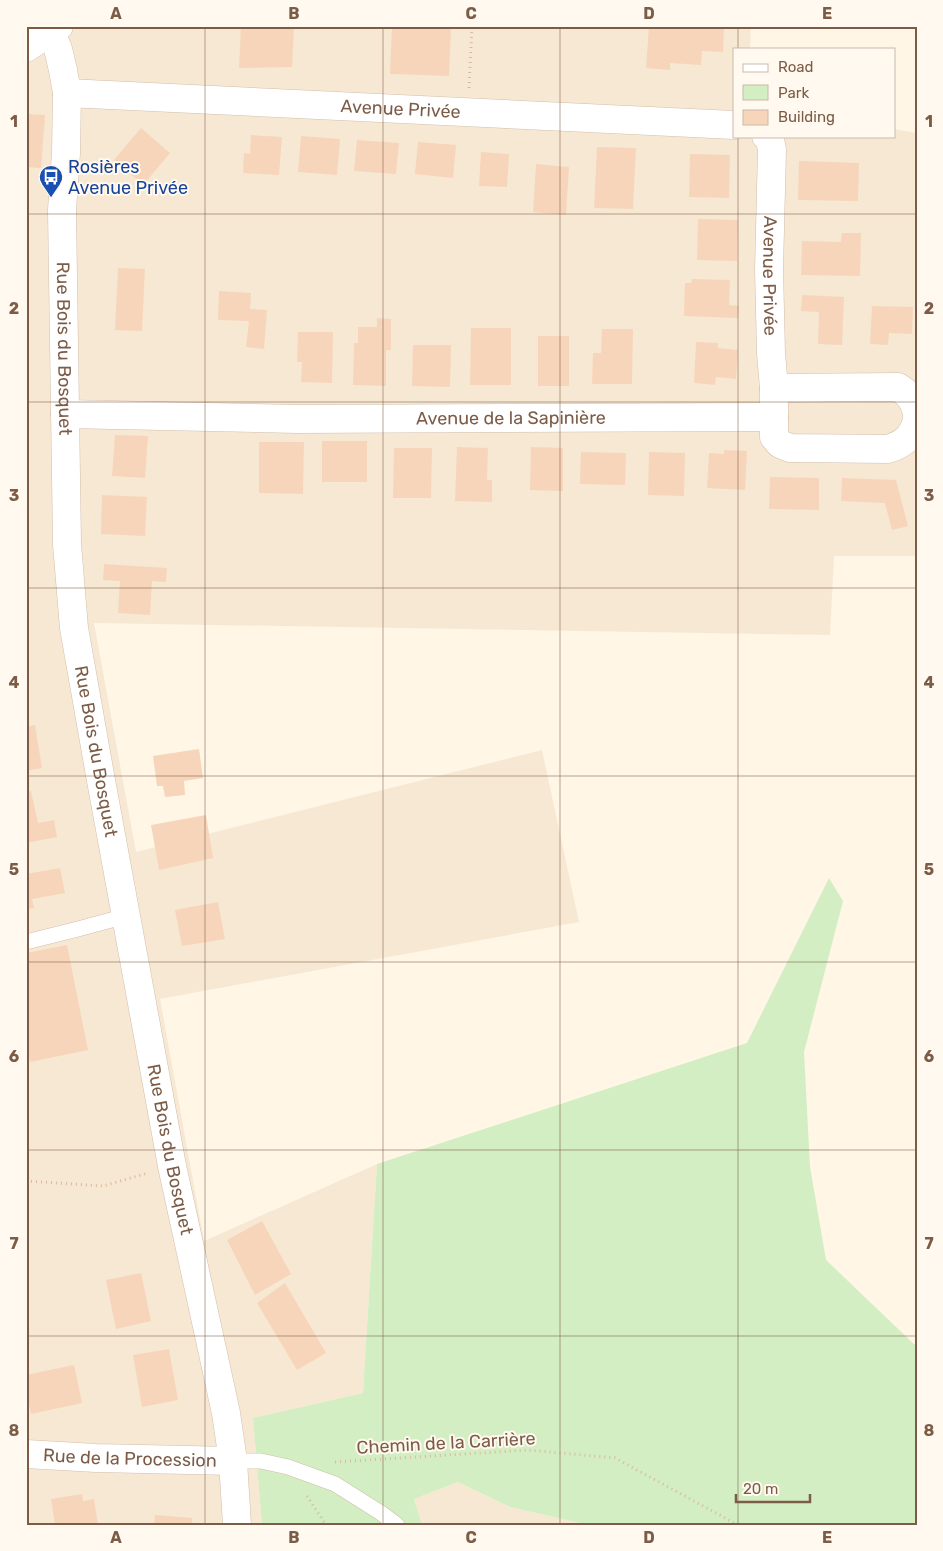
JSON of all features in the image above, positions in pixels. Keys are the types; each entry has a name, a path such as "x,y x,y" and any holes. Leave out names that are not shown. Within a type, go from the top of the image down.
{"street":[{"path":"26,48 55,29"},
{"name":"Rue Bois du Bosquet","path":"55,29 67,92 66,153 62,210 67,544 74,628 172,1166 224,1404 233,1461 237,1525"},
{"name":"Avenue Privée","path":"67,92 733,125"},
{"name":"Avenue Privée","path":"769,138 772,150 769,269 774,418"},
{"path":"774,388 898,387 907,392 914,403 917,413"},
{"name":"Avenue de la Sapinière","path":"65,414 297,418 774,418"},
{"path":"774,418 774,437 780,444 790,448 888,450 908,439 915,428 917,419"},
{"name":"Rue de la Procession","path":"26,1454 233,1461"}],"lane":[{"path":"26,942 126,916"},
{"path":"233,1461 261,1461 279,1465 336,1484 397,1525"}],"path":[{"path":"467,113 472,26"},
{"path":"26,1182 103,1186 172,1166"},
{"name":"Chemin de la Carrière","path":"328,1462 528,1450 615,1458 738,1525"}],"shaded area":[{"path":"26,26 751,26 750,48 733,48 733,138 896,138 896,129 917,133 917,556 834,556 830,635 94,623 136,852 542,750 579,922 160,999 204,1241 377,1164 363,1393 253,1418 262,1525 26,1525"},
{"path":"458,1482 510,1507 589,1525 422,1525 414,1499"}],"green space":[{"path":"829,878 843,901 804,1052 810,1167 826,1260 917,1347 917,1525 589,1525 510,1507 458,1482 414,1499 422,1525 262,1525 253,1418 363,1393 377,1164 747,1043"}],"building":[{"path":"241,26 294,26 292,67 239,68"},
{"path":"392,26 451,26 449,76 390,74"},
{"path":"649,26 724,28 723,52 702,51 701,65 670,63 670,70 646,68"},
{"path":"26,114 45,115 41,168 26,167"},
{"path":"141,128 170,153 143,185 114,160"},
{"path":"251,135 282,137 279,175 243,173 244,153 250,154"},
{"path":"301,136 340,139 337,175 298,172"},
{"path":"357,140 399,143 396,174 354,171"},
{"path":"418,142 456,145 453,178 415,174"},
{"path":"597,147 636,148 633,209 594,208"},
{"path":"481,152 509,154 507,187 479,186"},
{"path":"690,154 730,155 729,198 689,197"},
{"path":"799,161 859,163 858,201 798,200"},
{"path":"536,164 569,167 566,215 533,212"},
{"path":"698,219 738,220 737,261 697,260"},
{"path":"842,233 861,233 860,276 801,275 802,241 841,242"},
{"path":"118,268 145,269 142,331 115,330"},
{"path":"692,279 730,280 729,305 739,306 738,318 684,316 685,283 691,283"},
{"path":"219,291 251,293 250,309 267,310 264,349 246,347 249,321 218,320"},
{"path":"802,295 844,297 842,345 818,344 819,312 801,311"},
{"path":"872,306 913,307 912,334 889,333 888,345 870,344"},
{"path":"377,318 391,319 391,350 386,350 386,386 353,385 354,343 358,343 358,327 377,327"},
{"path":"471,328 511,328 511,385 470,385"},
{"path":"602,329 633,329 632,384 592,384 593,353 601,353"},
{"path":"298,332 333,332 332,383 301,382 302,362 297,362"},
{"path":"538,336 569,336 569,386 538,386"},
{"path":"696,342 718,343 718,348 738,350 736,379 716,377 715,385 694,383"},
{"path":"413,345 451,345 450,387 412,386"},
{"path":"115,435 148,436 145,478 112,476"},
{"path":"322,441 367,441 367,482 322,482"},
{"path":"259,442 304,442 303,494 259,493"},
{"path":"457,447 488,448 487,480 492,480 492,502 455,501"},
{"path":"531,447 563,448 563,491 530,490"},
{"path":"394,448 432,448 431,498 393,498"},
{"path":"724,450 747,451 745,490 707,488 709,453 724,454"},
{"path":"581,452 626,453 625,485 580,484"},
{"path":"649,452 685,453 684,496 648,495"},
{"path":"770,477 819,478 819,510 769,509"},
{"path":"842,478 896,480 908,526 892,530 885,503 841,501"},
{"path":"102,495 147,497 145,536 101,534"},
{"path":"104,564 167,568 166,582 152,581 150,615 118,613 120,581 103,580"},
{"path":"35,725 42,768 26,771 26,727"},
{"path":"199,749 203,778 184,781 185,795 165,797 163,786 157,786 153,756"},
{"path":"31,791 38,823 54,820 57,837 26,843 26,792"},
{"path":"206,815 213,858 159,870 151,825"},
{"path":"60,868 65,893 32,899 34,908 26,909 26,874"},
{"path":"218,902 225,939 182,946 175,910"},
{"path":"67,945 88,1050 30,1062 26,1043 26,953"},
{"path":"262,1221 291,1274 255,1295 227,1240"},
{"path":"141,1273 151,1321 116,1329 106,1280"},
{"path":"285,1283 326,1353 297,1370 257,1303"},
{"path":"169,1349 178,1400 142,1407 133,1355"},
{"path":"74,1365 82,1403 31,1414 26,1390 26,1375"},
{"path":"82,1494 83,1501 94,1499 98,1525 55,1525 51,1499"},
{"path":"155,1515 192,1518 192,1525 154,1525"}],"place":[{"name":"Rosières Avenue Privée","path":"51,198"}]}
